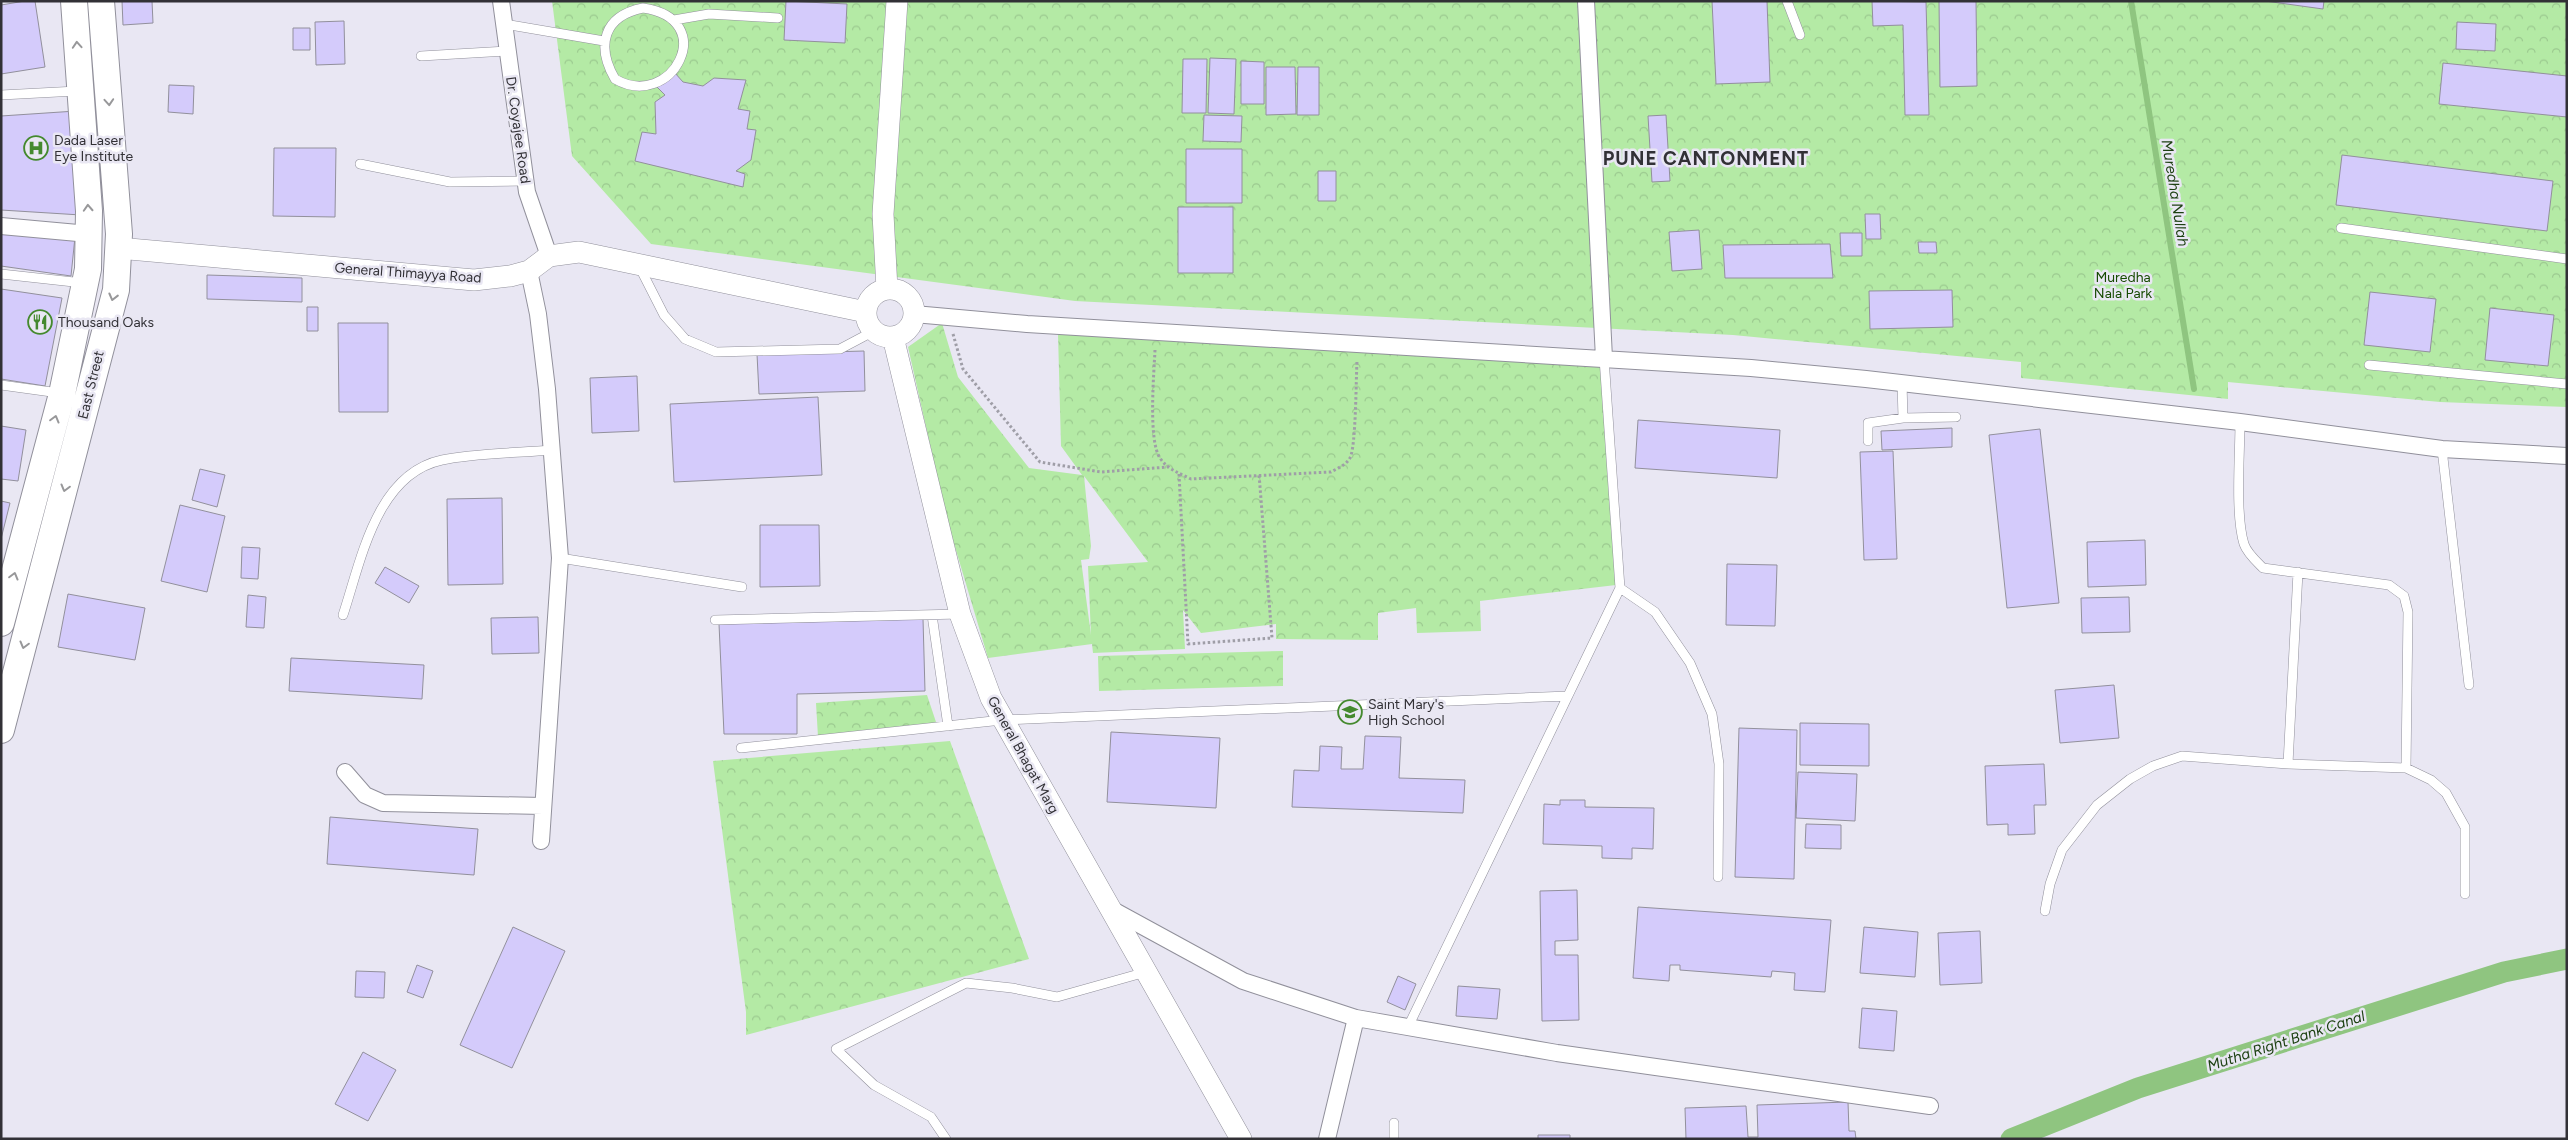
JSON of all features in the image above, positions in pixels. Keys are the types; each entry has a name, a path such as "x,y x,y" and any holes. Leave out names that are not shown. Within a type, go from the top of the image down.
{"main road":[{"name":"East Street","path":"3,612 62,394 85,284 88,234 74,1"},
{"name":"East Street","path":"1,730 116,290 118,248 101,1"}],"street":[{"name":"Dr. Coyajee Road","path":"501,1 525,181 549,256"},
{"path":"887,289 883,214 897,1"},
{"path":"1586,1 1604,358"},
{"path":"1,226 88,234"},
{"name":"General Thimayya Road","path":"118,248 474,280 510,276 529,271 549,256 579,252 638,263 878,326"},
{"path":"529,271 538,314 552,450 560,558 541,841"},
{"path":"887,289 901,292 910,301 914,314 910,326 905,332 878,326 870,300 881,291 887,289"},
{"path":"914,314 1027,324 1751,368 1902,383 2240,422 2442,449 2567,456"},
{"name":"General Bhagat Marg","path":"878,326 960,614 990,698 1241,1139"},
{"path":"345,772 365,796 383,803 543,806"},
{"path":"1111,909 1243,981 1356,1018 1557,1053 1930,1106"},
{"path":"1327,1139 1356,1018"}],"lane":[{"path":"1787,1 1800,34"},
{"path":"643,8 655,10 674,20 682,33 682,60 664,79 650,85 636,87 615,79 604,56 604,41 610,26 618,17 643,8"},
{"path":"674,20 709,14 778,18"},
{"path":"504,24 604,41"},
{"path":"421,56 507,51"},
{"path":"1,95 80,91"},
{"path":"360,164 450,182 525,181"},
{"path":"2341,228 2567,259"},
{"path":"638,263 664,315 685,339 716,352 840,349 878,326"},
{"path":"1,274 85,284"},
{"path":"1408,1027 1620,588 1604,358"},
{"path":"2369,364 2567,384"},
{"path":"1902,383 1903,418"},
{"path":"1,385 62,394"},
{"path":"1868,441 1868,423 1903,418 1956,417"},
{"path":"2240,422 2241,520 2244,545 2253,558 2263,568 2388,585 2404,596 2408,612 2406,768"},
{"path":"2442,449 2469,685"},
{"path":"343,615 374,521 388,496 411,474 441,460 552,450"},
{"path":"560,558 742,587"},
{"path":"2288,764 2298,572"},
{"path":"1620,588 1656,612 1690,663 1712,714 1719,764 1718,877"},
{"path":"715,620 960,614"},
{"path":"932,615 948,726"},
{"path":"741,748 1002,720 1568,696"},
{"path":"2045,911 2050,884 2062,850 2097,805 2130,779 2153,766 2182,756 2288,764 2406,768 2431,780 2446,793 2465,827 2465,894"},
{"path":"946,1139 931,1117 874,1085 836,1049 966,983 1012,988 1057,996 1147,972"},
{"path":"1394,1123 1394,1139"}],"path":[{"path":"948,317 963,368 1040,462 1101,472 1168,467"},
{"path":"1155,332 1154,438 1159,457 1168,467 1191,479 1259,474 1331,472 1350,458 1358,344"},
{"path":"1179,473 1188,644 1272,638 1259,474"}],"green space":[{"name":"Muredha Nala Park","path":"552,1 2567,1 2567,407 2440,402 2228,382 2228,399 2021,378 2021,362 1733,335 1075,301 651,244 572,156"},
{"path":"942,323 958,377 1029,468 1082,475 1061,446 1058,334 1601,363 1616,585 1480,601 1481,631 1417,633 1416,608 1378,613 1378,640 1276,639 1276,624 1201,633 1183,610 1185,649 1093,653 1092,644 988,658 947,520 908,347","holes":["1084,476 1148,562 1088,566 1091,635 1081,560 1089,559 1091,546"]},
{"path":"1283,651 1283,686 1099,691 1098,656"},
{"path":"927,695 937,725 818,737 816,703"},
{"path":"950,741 1029,959 746,1035 746,1012 713,761"}],"building":[{"path":"35,1 45,67 1,74 1,5"},
{"path":"122,1 152,1 153,23 123,25"},
{"path":"786,1 847,4 845,43 784,40"},
{"path":"1712,1 1767,1 1770,82 1716,84"},
{"path":"1872,1 1926,2 1929,115 1905,115 1903,25 1873,26"},
{"path":"1939,1 1976,1 1977,86 1940,87"},
{"path":"2265,1 2324,1 2323,9"},
{"path":"344,21 345,64 316,65 315,22"},
{"path":"2457,22 2496,24 2495,51 2456,49"},
{"path":"293,28 310,28 310,50 293,50"},
{"path":"1210,58 1236,59 1234,114 1208,113"},
{"path":"1183,59 1207,59 1206,113 1182,113"},
{"path":"1241,61 1264,62 1264,104 1241,104"},
{"path":"2443,63 2567,76 2567,117 2439,104"},
{"path":"1266,67 1295,67 1296,114 1266,115"},
{"path":"1298,67 1319,67 1319,115 1297,115"},
{"path":"675,73 683,82 703,86 714,78 746,80 738,109 750,111 747,129 756,130 751,160 736,171 745,174 743,187 635,161 642,132 656,134 655,102 665,95 656,86"},
{"path":"169,85 194,86 193,114 168,112"},
{"path":"76,111 81,215 1,210 1,116"},
{"path":"1204,115 1242,116 1241,142 1203,141"},
{"path":"1666,115 1670,181 1652,182 1648,116"},
{"path":"274,148 336,148 335,217 273,216"},
{"path":"1186,149 1242,149 1242,203 1186,203"},
{"path":"2342,155 2553,181 2547,231 2336,205"},
{"path":"1318,171 1336,171 1336,201 1318,201"},
{"path":"1178,207 1233,207 1233,273 1178,273"},
{"path":"1865,214 1880,214 1881,239 1866,239"},
{"path":"1699,230 1702,269 1672,271 1669,232"},
{"path":"1,231 75,237 71,276 1,266"},
{"path":"1840,233 1862,233 1862,256 1841,256"},
{"path":"1918,242 1936,242 1937,253 1919,253"},
{"path":"1830,244 1833,278 1725,278 1723,245"},
{"path":"207,275 302,278 302,302 207,299"},
{"path":"1,289 62,298 45,386 1,379"},
{"path":"1952,290 1953,327 1870,329 1869,291"},
{"path":"2370,292 2436,299 2430,352 2364,345"},
{"path":"307,307 318,307 318,331 307,331"},
{"path":"2490,308 2554,315 2548,366 2485,360"},
{"path":"338,323 388,323 388,412 339,412"},
{"path":"864,351 865,391 759,394 757,354"},
{"path":"637,376 639,431 592,433 590,378"},
{"path":"818,397 822,475 674,482 670,404"},
{"path":"1638,420 1780,430 1777,478 1635,468"},
{"path":"1,426 26,430 18,481 1,479"},
{"path":"1952,428 1952,447 1882,450 1881,431"},
{"path":"2040,429 2059,603 2007,608 1989,435"},
{"path":"1893,451 1897,559 1864,560 1860,452"},
{"path":"200,469 225,475 217,507 192,500"},
{"path":"502,498 503,584 448,585 447,499"},
{"path":"1,501 10,503 1,539"},
{"path":"180,505 225,516 207,592 161,581"},
{"path":"760,525 819,525 820,586 760,587"},
{"path":"2145,540 2146,585 2088,587 2087,542"},
{"path":"242,547 260,548 258,579 241,578"},
{"path":"1727,564 1777,565 1775,626 1726,625"},
{"path":"385,567 419,586 409,603 375,583"},
{"path":"68,594 145,608 135,660 58,647"},
{"path":"248,595 266,597 264,628 246,627"},
{"path":"2129,597 2130,632 2082,633 2081,598"},
{"path":"538,617 539,653 492,654 491,618"},
{"path":"923,619 925,691 797,694 797,734 724,734 719,624"},
{"path":"291,658 424,665 422,699 289,691"},
{"path":"2114,685 2119,738 2060,743 2055,690"},
{"path":"1800,723 1869,724 1869,766 1800,765"},
{"path":"1739,728 1797,730 1794,879 1735,877"},
{"path":"1111,732 1220,738 1216,808 1107,802"},
{"path":"1365,736 1401,737 1399,778 1465,780 1463,813 1292,807 1294,770 1319,771 1320,746 1342,747 1341,769 1363,769"},
{"path":"2044,764 2046,805 2034,805 2035,834 2008,835 2008,824 1987,825 1985,766"},
{"path":"1798,772 1857,774 1855,821 1796,818"},
{"path":"1560,800 1585,800 1585,807 1654,808 1653,849 1632,848 1632,859 1602,858 1602,846 1543,844 1544,804 1560,805"},
{"path":"330,817 478,829 474,875 327,864"},
{"path":"1806,824 1841,825 1841,849 1805,848"},
{"path":"1577,890 1578,940 1555,941 1555,955 1578,955 1579,1020 1542,1021 1540,891"},
{"path":"1638,907 1831,920 1825,992 1794,990 1795,973 1772,971 1771,977 1680,970 1680,965 1670,965 1669,981 1633,978"},
{"path":"513,927 565,951 512,1068 460,1045"},
{"path":"1864,927 1918,932 1915,977 1860,973"},
{"path":"1980,931 1982,983 1940,985 1938,933"},
{"path":"417,965 433,971 423,998 407,992"},
{"path":"356,971 385,972 384,998 355,997"},
{"path":"1398,976 1416,984 1405,1010 1387,1002"},
{"path":"1458,986 1500,989 1497,1019 1456,1016"},
{"path":"1862,1008 1897,1011 1894,1051 1859,1048"},
{"path":"363,1052 396,1070 368,1121 335,1104"},
{"path":"1848,1102 1849,1131 1855,1131 1856,1139 1686,1139 1685,1108 1746,1106 1748,1137 1758,1137 1757,1105"},
{"path":"1538,1135 1570,1135 1570,1139 1538,1139"}],"waterway":[{"name":"Muredha Nullah","path":"2131,1 2194,389"},
{"name":"Mutha Right Bank Canal","path":"2011,1139 2138,1088 2504,972 2567,959"}],"place":[{"name":"Dada Laser Eye Institute","path":"36,148"},
{"name":"Thousand Oaks","path":"40,322"},
{"name":"Saint Mary's High School","path":"1350,712"}],"district":[{"name":"PUNE CANTONMENT","path":"1706,158"}]}
